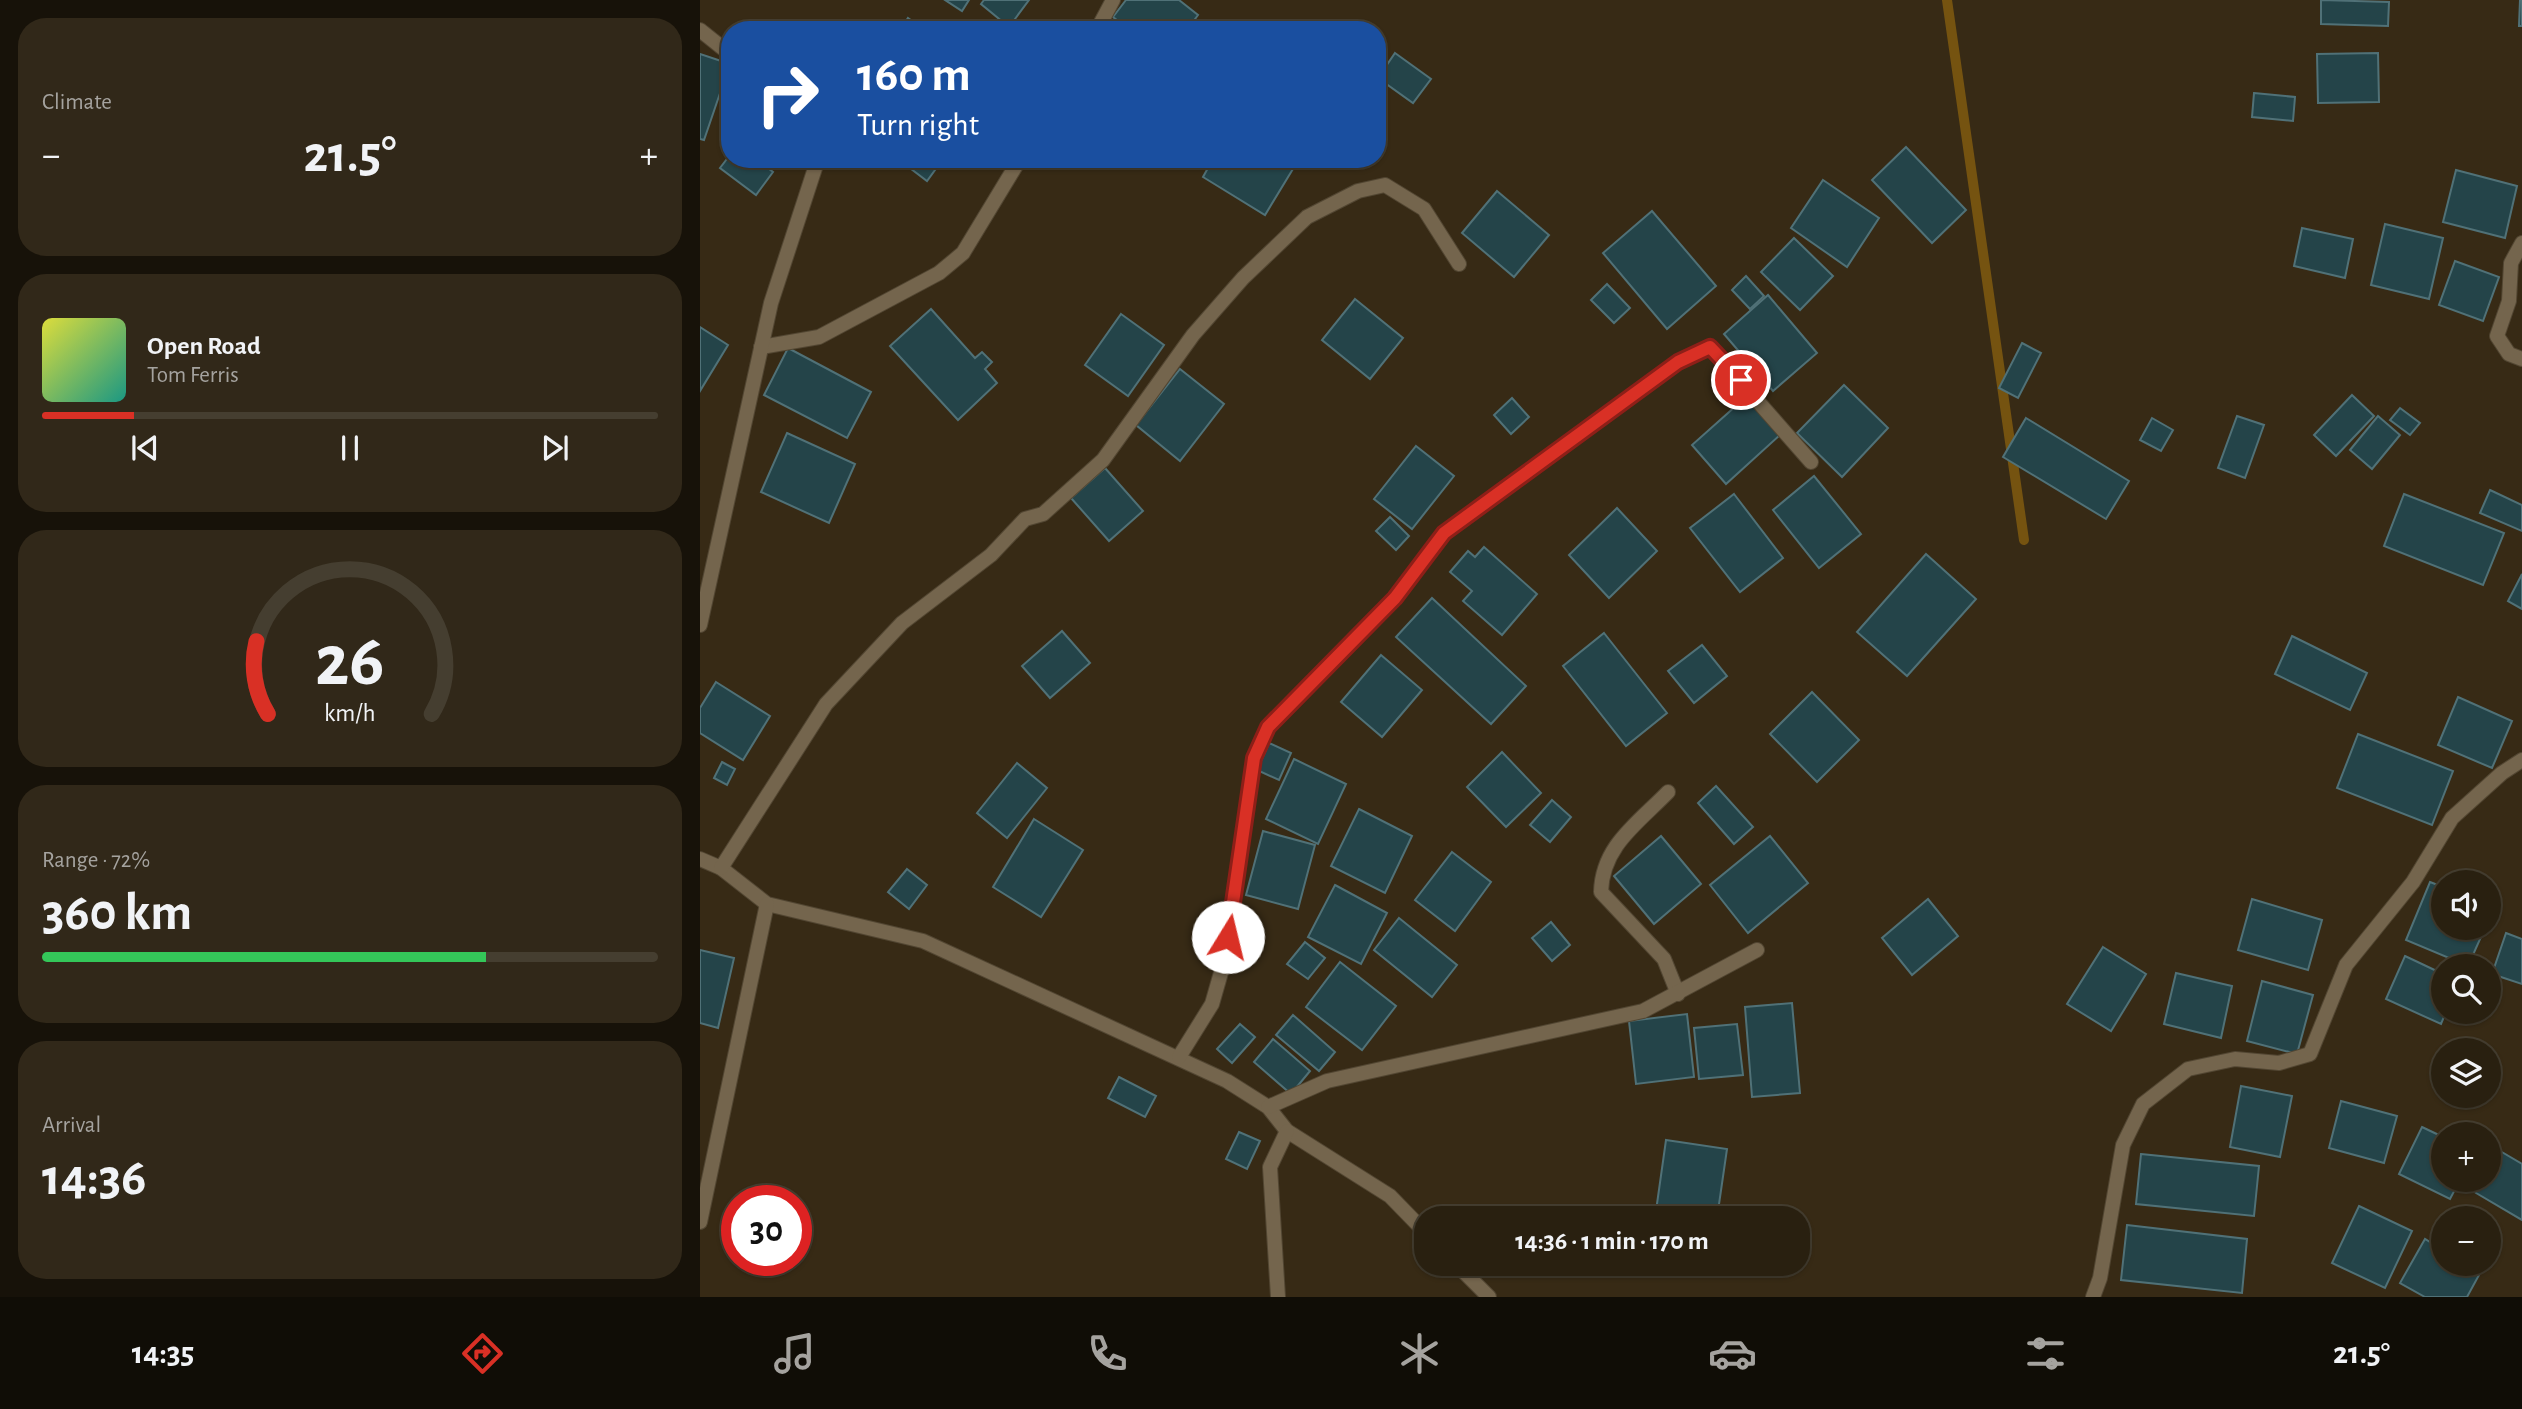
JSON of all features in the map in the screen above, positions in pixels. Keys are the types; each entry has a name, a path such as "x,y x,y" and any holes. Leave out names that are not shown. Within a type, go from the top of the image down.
{"street":[{"path":"1102,21 1113,0"},
{"path":"700,30 721,47"},
{"path":"700,625 771,303 815,168"},
{"path":"761,347 819,337 939,273 963,253 1015,168"},
{"path":"721,868 826,704 902,623 991,555 1026,519 1043,514 1103,460 1193,335 1242,278 1307,217 1358,191 1385,185 1424,209 1459,264"},
{"path":"2522,243 2511,263 2509,301 2497,336 2509,354 2522,359"},
{"path":"1180,1057 1212,1004 1224,962 1254,758 1268,727 1395,598 1444,533 1678,362 1710,347 1811,462"},
{"path":"2093,1297 2099,1279 2123,1145 2143,1104 2188,1069 2235,1059 2279,1063 2310,1054 2346,965 2413,882 2452,818 2502,773 2522,760"},
{"path":"1668,792 1608,854 1602,873 1601,892 1664,959 1678,994"},
{"path":"700,859 721,868 767,904 923,941 1180,1057 1227,1081 1268,1107 1287,1131 1390,1196 1414,1221"},
{"path":"700,1222 767,904"},
{"path":"1268,1107 1327,1081 1643,1010 1678,994 1757,950"},
{"path":"1278,1297 1270,1167 1287,1131"},
{"path":"1468,1276 1489,1297"}],"building":[{"path":"945,0 969,0 962,11"},
{"path":"984,0 1029,0 1013,21 1002,21 981,4"},
{"path":"1126,0 1179,0 1198,15 1194,21 1118,21 1113,17"},
{"path":"2321,0 2389,2 2388,26 2321,24"},
{"path":"2522,0 2522,26 2519,26"},
{"path":"1395,53 1431,79 1413,103 1386,84 1386,66"},
{"path":"2378,53 2379,102 2318,103 2317,54"},
{"path":"700,54 721,61 721,90 704,140 700,139"},
{"path":"2254,93 2295,97 2293,121 2252,117"},
{"path":"1906,147 1966,210 1932,243 1872,180"},
{"path":"720,168 768,168 773,172 756,195"},
{"path":"910,168 936,168 927,181"},
{"path":"1208,168 1294,168 1265,215 1203,177"},
{"path":"2456,170 2517,186 2505,238 2443,222"},
{"path":"1823,180 1879,218 1847,267 1791,228"},
{"path":"1497,191 1549,235 1514,277 1462,233"},
{"path":"1652,211 1716,286 1667,329 1603,253"},
{"path":"2385,224 2443,238 2429,299 2371,285"},
{"path":"2302,228 2353,239 2345,278 2294,266"},
{"path":"1794,238 1833,276 1800,310 1761,272"},
{"path":"2455,261 2499,277 2483,321 2439,305"},
{"path":"1746,276 1764,296 1750,309 1732,290"},
{"path":"1607,284 1630,308 1614,323 1591,300"},
{"path":"1768,295 1817,353 1773,391 1724,334"},
{"path":"1355,299 1403,338 1370,379 1322,340"},
{"path":"931,309 975,358 982,352 992,362 985,369 997,383 958,420 890,346"},
{"path":"1121,314 1164,345 1128,396 1085,365"},
{"path":"700,327 728,345 700,391"},
{"path":"2022,343 2041,353 2018,398 1999,388"},
{"path":"788,348 871,392 847,438 764,395"},
{"path":"1180,369 1224,404 1180,461 1136,425"},
{"path":"1844,385 1888,428 1842,477 1797,433"},
{"path":"2352,395 2374,416 2336,456 2314,435"},
{"path":"1746,397 1780,435 1726,484 1692,445"},
{"path":"1512,398 1529,417 1511,434 1494,415"},
{"path":"2400,408 2420,423 2410,435 2390,420"},
{"path":"2237,416 2264,425 2245,478 2218,468"},
{"path":"2378,416 2400,435 2372,469 2350,450"},
{"path":"2026,418 2129,481 2106,519 2003,457"},
{"path":"2152,418 2173,430 2161,451 2140,440"},
{"path":"787,433 855,464 829,523 761,492"},
{"path":"1416,446 1454,476 1412,529 1374,499"},
{"path":"1105,468 1143,511 1109,541 1071,498"},
{"path":"1814,476 1861,534 1819,568 1773,510"},
{"path":"2490,490 2522,505 2522,531 2480,513"},
{"path":"1734,494 1783,558 1740,592 1690,528"},
{"path":"2404,494 2504,533 2483,585 2384,546"},
{"path":"1617,508 1657,551 1609,598 1569,555"},
{"path":"1390,517 1409,536 1396,550 1376,531"},
{"path":"1484,547 1537,594 1502,635 1463,601 1472,591 1450,572 1468,551 1475,557"},
{"path":"1926,554 1976,599 1907,676 1857,632"},
{"path":"2522,574 2522,609 2508,601"},
{"path":"1432,598 1526,686 1491,724 1396,637"},
{"path":"1062,631 1090,663 1050,698 1022,666"},
{"path":"1604,633 1667,713 1626,746 1563,666"},
{"path":"2292,636 2367,673 2350,710 2275,674"},
{"path":"1702,645 1727,676 1694,703 1668,671"},
{"path":"1381,655 1422,690 1382,737 1341,702"},
{"path":"716,682 770,716 743,760 700,733 700,708"},
{"path":"1812,692 1859,740 1817,782 1770,734"},
{"path":"2458,697 2512,721 2492,768 2438,745"},
{"path":"2358,734 2453,771 2432,825 2337,788"},
{"path":"1269,743 1291,753 1279,780 1257,770"},
{"path":"1502,752 1541,793 1506,827 1467,787"},
{"path":"1294,759 1346,784 1318,844 1266,819"},
{"path":"722,762 735,769 727,785 714,778"},
{"path":"1017,763 1047,788 1007,838 977,813"},
{"path":"1716,786 1753,827 1734,844 1698,803"},
{"path":"1552,800 1571,817 1550,842 1530,825"},
{"path":"1359,809 1412,836 1385,893 1331,866"},
{"path":"1034,819 1083,850 1041,917 993,887"},
{"path":"1263,831 1315,845 1298,909 1246,895"},
{"path":"1661,836 1701,884 1654,924 1614,876"},
{"path":"1770,836 1808,883 1748,933 1710,885"},
{"path":"1452,852 1491,882 1455,931 1415,900"},
{"path":"907,869 927,885 909,909 888,892"},
{"path":"2430,882 2431,940 2480,940 2473,954 2439,954 2406,940"},
{"path":"1335,885 1387,913 1361,964 1308,937"},
{"path":"1928,899 1958,936 1912,975 1882,938"},
{"path":"2252,899 2322,920 2308,970 2238,950"},
{"path":"1399,918 1457,965 1432,997 1374,950"},
{"path":"1551,922 1570,945 1552,961 1532,938"},
{"path":"2506,933 2522,939 2522,984 2501,977 2501,954 2499,954"},
{"path":"1305,942 1325,958 1308,979 1287,964"},
{"path":"2103,947 2146,974 2111,1031 2067,1004"},
{"path":"700,950 734,958 718,1028 700,1023"},
{"path":"2405,956 2431,968 2431,1019 2386,999"},
{"path":"1340,962 1396,1006 1362,1050 1306,1007"},
{"path":"2176,973 2232,986 2221,1038 2164,1024"},
{"path":"2262,981 2313,995 2297,1054 2247,1041"},
{"path":"1792,1003 1800,1093 1752,1097 1745,1007"},
{"path":"1687,1014 1694,1077 1636,1084 1629,1021"},
{"path":"1293,1015 1335,1052 1319,1071 1276,1035"},
{"path":"1240,1024 1255,1037 1232,1063 1217,1049"},
{"path":"1737,1024 1743,1075 1699,1079 1694,1028"},
{"path":"1273,1039 1310,1071 1291,1094 1254,1062"},
{"path":"1119,1077 1156,1096 1145,1117 1108,1098"},
{"path":"2241,1086 2292,1096 2280,1157 2230,1147"},
{"path":"2341,1101 2397,1116 2384,1163 2329,1148"},
{"path":"2422,1127 2431,1131 2431,1190 2399,1174"},
{"path":"1239,1132 1260,1141 1247,1169 1226,1159"},
{"path":"1666,1140 1727,1149 1719,1206 1657,1206"},
{"path":"2501,1152 2522,1164 2522,1220 2474,1192 2501,1192"},
{"path":"2141,1154 2259,1166 2254,1216 2136,1204"},
{"path":"2436,1192 2454,1192 2450,1199"},
{"path":"2359,1206 2412,1231 2385,1288 2332,1263"},
{"path":"2127,1225 2247,1239 2242,1293 2121,1280"},
{"path":"2425,1239 2431,1243 2431,1276 2478,1276 2467,1297 2425,1297 2400,1283"}],"waterway":[{"path":"1947,0 2024,540"}],"route":[{"path":"1228,937 1254,758 1268,727 1395,598 1444,533 1678,362 1710,347 1741,380"}]}
